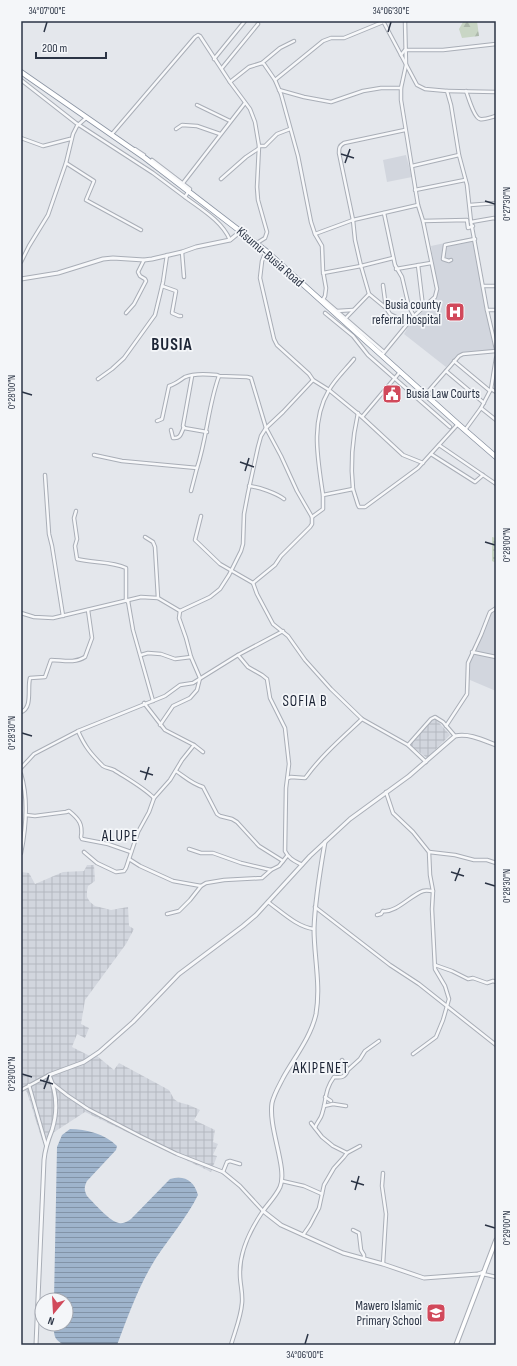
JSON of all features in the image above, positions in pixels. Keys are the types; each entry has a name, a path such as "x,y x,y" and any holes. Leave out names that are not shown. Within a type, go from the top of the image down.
{"highway":[{"name":"Kisumu-Busia Road","path":"21,72 112,134 266,251 383,354 425,395 496,457"}],"main road":[{"path":"456,1345 496,1241"}],"street":[{"path":"214,59 245,21"},
{"path":"383,354 414,316 435,297 437,293 432,263 415,190 401,100 401,88 406,65 405,21"},
{"path":"275,80 323,40 331,38 344,38 383,22 420,88 432,90 496,92"},
{"path":"222,68 258,24"},
{"path":"112,134 198,35 200,36 214,59 222,68 230,82 250,109 255,122 259,148 257,187 258,200 267,232 265,238 256,244"},
{"path":"230,82 249,67 262,63 280,48 294,41"},
{"path":"405,50 443,50 496,44"},
{"path":"401,55 405,50"},
{"path":"262,63 275,80 280,90 298,156 315,234 322,246 323,272 326,288 323,301 336,311 344,320 369,294"},
{"path":"21,80 78,125 153,173 185,197 226,230 230,240"},
{"path":"280,90 304,97 331,102 363,91 381,88 401,88"},
{"path":"425,395 454,361 463,354 496,350 487,310 470,205 447,90"},
{"path":"466,91 472,109 478,118 480,119 496,116"},
{"path":"183,183 245,103"},
{"path":"197,105 230,121"},
{"path":"21,262 28,246 46,219 66,163 73,134 78,125 87,118"},
{"path":"176,129 182,125 197,126 220,134"},
{"path":"221,179 246,157 259,148 265,146 277,134 290,129"},
{"path":"406,130 344,144 340,146 339,154 353,220 355,240 369,294 386,308 390,314 408,323"},
{"path":"21,138 43,146 70,139"},
{"path":"133,150 138,150 190,189 185,197"},
{"path":"412,166 459,155"},
{"path":"66,163 94,181 86,200 141,230"},
{"path":"415,190 465,180"},
{"path":"470,205 496,203"},
{"path":"315,234 353,220 418,205"},
{"path":"384,213 396,269 402,277 408,302 414,316"},
{"path":"472,222 494,218 496,219"},
{"path":"423,221 467,220 468,228 473,226"},
{"path":"21,279 58,273 103,259 113,258 144,260 182,252 196,247 230,240 241,231"},
{"path":"451,260 448,261 443,259 445,245 475,239"},
{"path":"266,251 262,260 260,278 274,339 280,349 309,374 313,380 329,390 358,413 403,455 423,463"},
{"path":"182,252 184,277"},
{"path":"98,380 124,358 155,315 167,255"},
{"path":"323,272 362,266 393,258"},
{"path":"126,312 134,304 146,281 138,272 144,260"},
{"path":"396,269 432,263"},
{"path":"418,265 423,307"},
{"path":"383,285 386,308"},
{"path":"162,286 176,291 172,313 181,316"},
{"path":"483,286 496,286"},
{"path":"336,311 353,310"},
{"path":"487,310 496,310"},
{"path":"325,313 353,336 368,355 450,427"},
{"path":"465,430 481,408 491,390 496,358"},
{"path":"312,517 323,509 323,495 317,452 317,433 321,410 329,390 354,359"},
{"path":"454,361 491,390 496,392"},
{"path":"446,371 484,403"},
{"path":"362,417 400,372"},
{"path":"157,421 162,419 169,386 180,381 186,376 208,374 219,376 247,376 251,378 266,428 297,491 312,517 312,524 310,527 281,556 275,565 253,582"},
{"path":"170,430 173,438 178,437 180,436 184,427 192,376"},
{"path":"191,491 207,432 219,376"},
{"path":"180,611 210,597 217,592 223,584 241,551 243,544 244,514 261,436 266,428 289,407 313,380"},
{"path":"481,408 496,420"},
{"path":"358,413 353,437 351,470 353,489 359,507 365,507 418,468 458,424"},
{"path":"184,427 207,432"},
{"path":"439,445 496,484"},
{"path":"431,454 474,482 476,482 483,475"},
{"path":"94,455 122,461 197,468"},
{"path":"45,475 49,534 62,616"},
{"path":"249,486 278,494 284,498"},
{"path":"323,495 353,489"},
{"path":"76,511 74,518 77,539 75,546 77,559 120,565 126,568 127,601 133,630 153,701"},
{"path":"201,516 195,540 220,564 253,582 268,618 273,624 283,631 305,660 331,689 362,719 408,745 426,762"},
{"path":"145,537 152,542 155,547 158,598"},
{"path":"21,613 34,617 49,618 127,601 129,598 141,597 158,598 180,611"},
{"path":"446,726 467,694 467,667 472,652 481,635 490,612 496,608"},
{"path":"21,712 27,707 30,678 45,677 51,660 66,662 83,659 85,657 92,638 88,610"},
{"path":"160,725 173,706 190,698 197,690 200,678 191,657 179,618 180,611"},
{"path":"21,768 34,754 78,731 144,703 165,696 180,685 193,683 283,631"},
{"path":"472,652 496,657"},
{"path":"141,655 148,653 161,654 175,660 191,657"},
{"path":"238,656 248,667 266,679 270,698 285,728 289,764 286,788 285,851 287,856 302,865"},
{"path":"144,703 160,725 168,732 194,745 203,752"},
{"path":"408,745 432,718 437,717 455,736"},
{"path":"288,778 305,778 339,740 362,719"},
{"path":"78,731 89,752 104,767 113,770 131,780 154,798"},
{"path":"21,1090 49,1075 84,1062 99,1052 133,1022 179,974 243,926 325,842 361,810 426,762 455,736 462,735 475,737 496,745"},
{"path":"84,852 97,863 116,872 124,871 141,823 149,812 154,798 176,772 182,760 194,745"},
{"path":"176,772 186,777 196,785 203,787 217,814 237,822 259,846 282,860"},
{"path":"288,773 291,777"},
{"path":"21,774 26,815 21,853"},
{"path":"386,792 393,813 413,832 429,852 430,875 433,891 432,917 435,971 443,982 449,999 436,1037 414,1054"},
{"path":"26,815 35,816 69,811 82,824 82,839 108,844 131,852"},
{"path":"231,1345 242,1308 240,1276 242,1255 254,1226 279,1190 282,1181 282,1168 272,1125 272,1102 278,1086 309,1032 316,1013 318,991 314,929 315,907 325,842"},
{"path":"189,849 198,853 213,853 240,863 271,870"},
{"path":"429,852 455,855 474,860 487,860 496,863"},
{"path":"129,859 140,866 173,881 201,886 213,882 262,878 271,870 279,866 282,860 287,856"},
{"path":"167,914 179,911 201,886"},
{"path":"377,915 381,914 383,911 396,908 424,890 433,891"},
{"path":"268,902 299,924 314,929"},
{"path":"315,907 390,966 419,984 496,1045"},
{"path":"435,965 468,979 473,978 487,983 492,981 496,982"},
{"path":"315,1128 322,1114 324,1097 334,1077 343,1077 360,1059 365,1051 379,1041"},
{"path":"342,1060 348,1070"},
{"path":"36,1345 44,1160 46,1145 52,1130 56,1110 55,1093 49,1075"},
{"path":"52,1083 67,1096 88,1109 177,1154 223,1172 240,1186 263,1211 276,1222 343,1253 383,1264 424,1278 484,1273 496,1277"},
{"path":"29,1085 46,1145"},
{"path":"324,1097 331,1101"},
{"path":"324,1106 333,1104 346,1106"},
{"path":"311,1123 322,1137 331,1145 347,1153"},
{"path":"303,1235 319,1208 322,1188 332,1170 347,1153 360,1146"},
{"path":"223,1172 227,1162 230,1161 240,1164"},
{"path":"383,1173 382,1186 386,1214 383,1264"},
{"path":"282,1181 304,1186 322,1194"},
{"path":"353,1230 358,1233 364,1259"}],"shaded area":[{"path":"406,155 412,177 387,182 383,160"},
{"name":"Busia county referral hospital","path":"473,237 494,350 458,354 446,367 404,334 410,324 435,300 438,293 431,246"},
{"path":"494,608 496,609 496,691 470,680 469,656 484,624"},
{"path":"433,716 450,735 427,758 409,744"},
{"path":"87,865 94,865 95,881 88,886 87,891 87,897 90,902 95,906 111,910 128,907 129,926 134,929 126,944 85,1000 81,1024 89,1028 85,1038 77,1034 72,1047 90,1056 97,1056 114,1070 119,1063 169,1090 174,1099 178,1102 200,1110 194,1120 215,1130 213,1142 218,1144 213,1155 217,1156 211,1172 85,1112 42,1140 27,1092 21,1087 21,872 29,873 35,884 63,872 84,871"}],"green space":[{"path":"477,21 479,36 462,38 459,29 463,22"},
{"path":"492,537 496,538 496,563 492,561"}],"water":[{"path":"70,1129 82,1130 101,1135 117,1146 116,1150 85,1185 85,1192 87,1196 102,1212 115,1222 123,1223 131,1219 170,1179 180,1178 188,1180 194,1186 198,1195 189,1211 156,1258 144,1279 117,1345 64,1345 56,1339 54,1334 54,1332 74,1332 74,1292 54,1292 57,1147 62,1135"}],"place":[{"name":"Busia county referral hospital","path":"455,312"},
{"name":"Busia Law Courts","path":"392,394"},
{"name":"Mawero Islamic Primary School","path":"436,1313"}],"district":[{"name":"BUSIA","path":"172,345"},
{"name":"SOFIA B","path":"305,701"},
{"name":"ALUPE","path":"120,836"},
{"name":"AKIPENET","path":"321,1068"}]}
